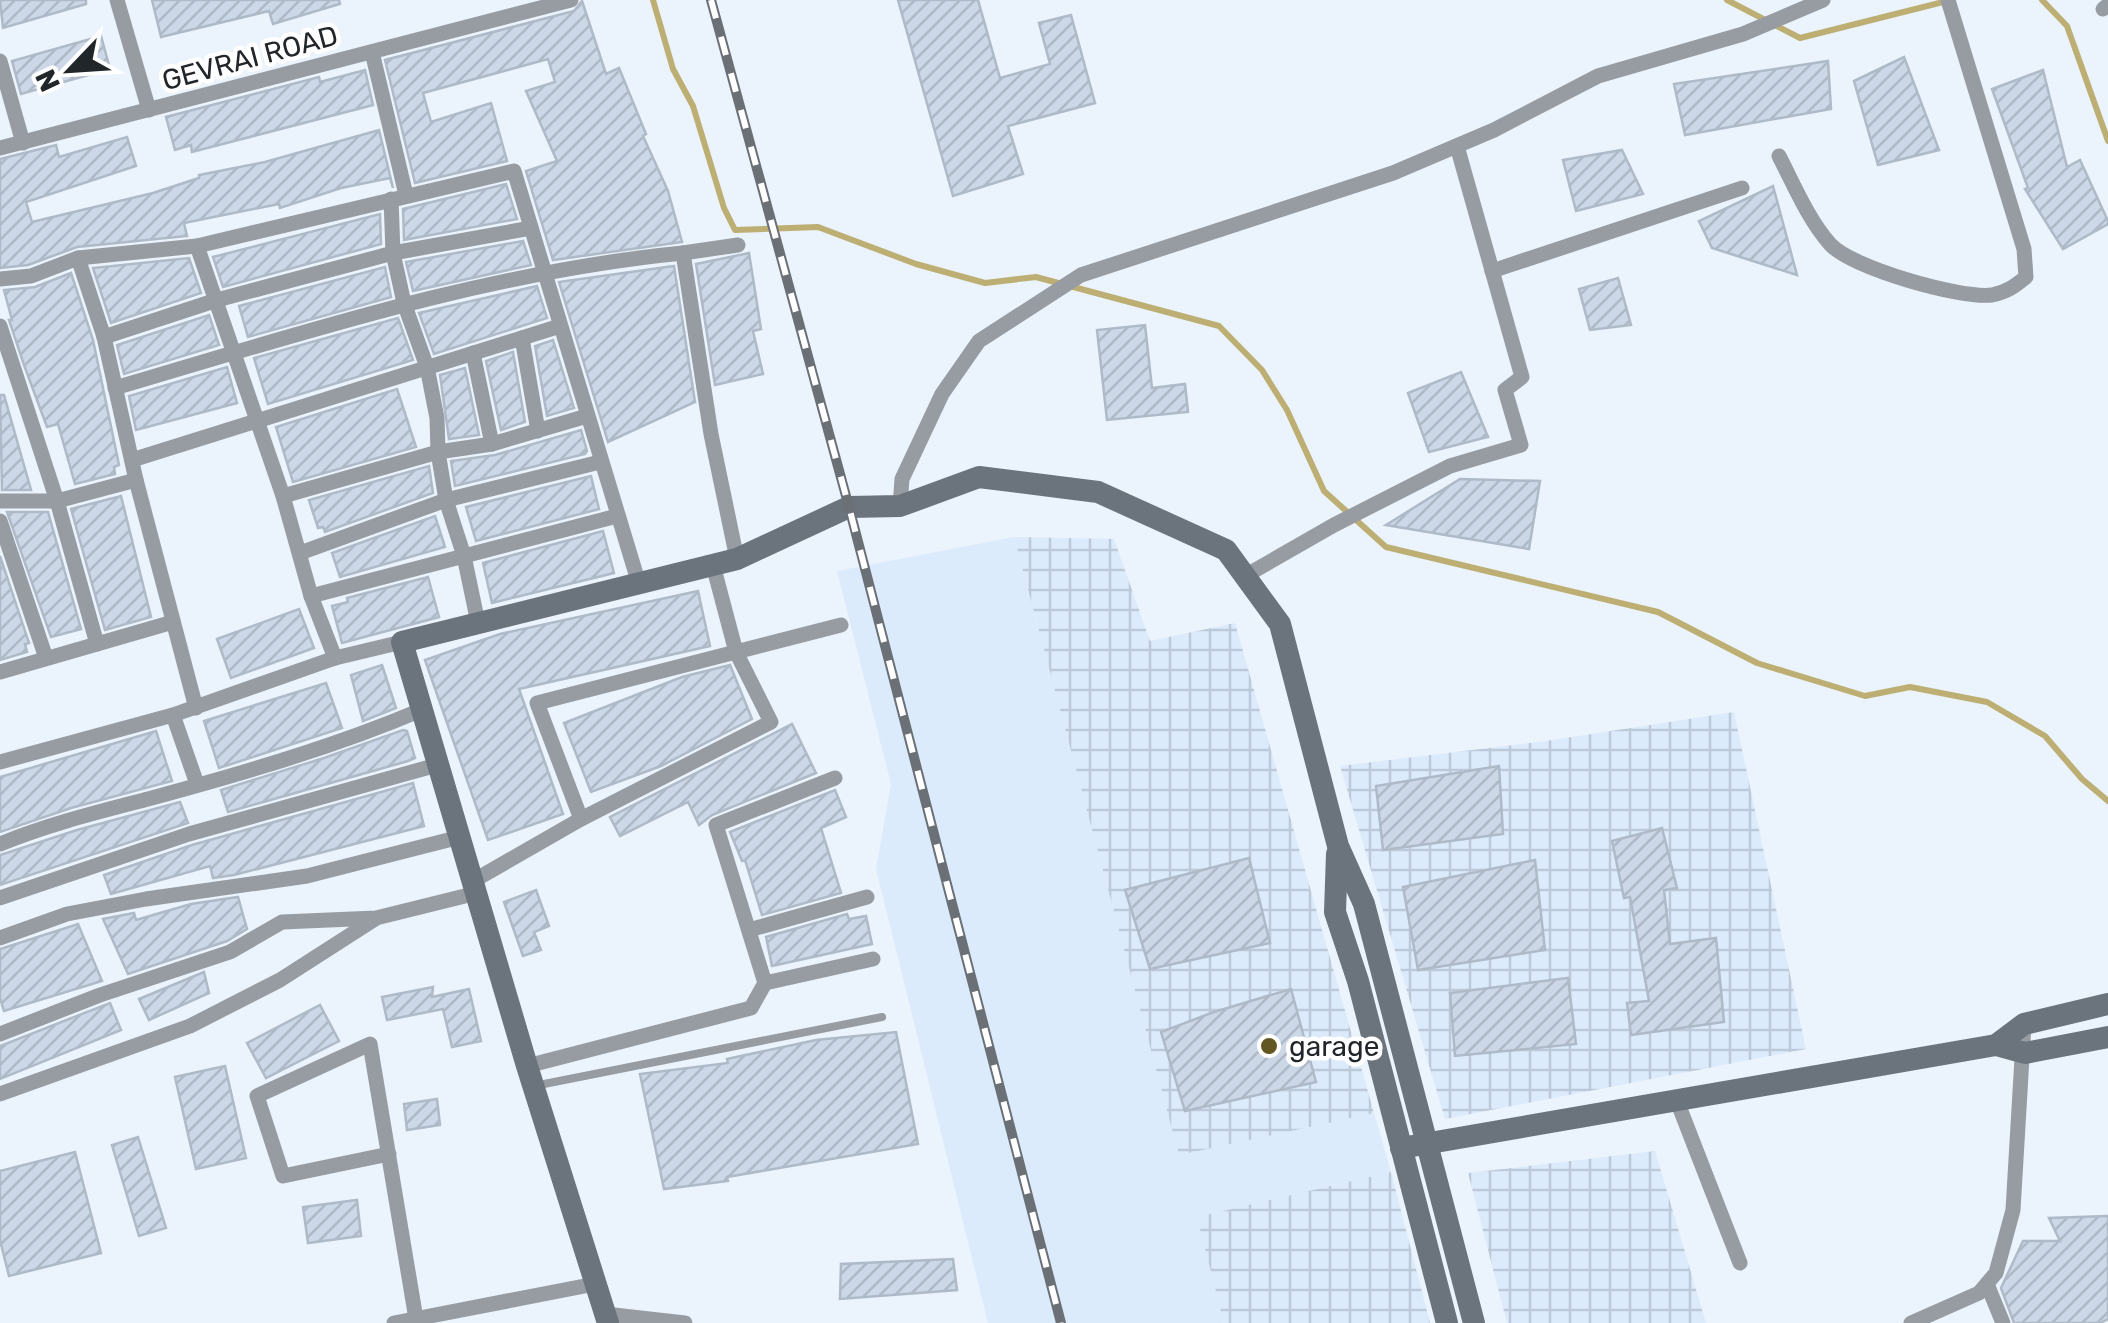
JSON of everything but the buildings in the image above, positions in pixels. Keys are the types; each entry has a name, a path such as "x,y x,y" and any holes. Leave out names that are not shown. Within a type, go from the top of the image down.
{"street":[{"path":"117,0 149,110"},
{"name":"GEVRAI ROAD","path":"0,148 571,0"},
{"path":"1780,156 1805,207 1832,247 1886,276 1987,296 2008,291 2026,277 2024,248 1948,0"},
{"path":"900,506 902,479 942,394 979,341 1081,275 1393,173 1598,76 1743,34 1820,1"},
{"path":"372,52 398,197 392,253 426,367 437,418 446,500 464,556 478,624"},
{"path":"0,61 23,142"},
{"path":"1245,576 1450,466 1520,445 1505,390 1522,376 1457,146"},
{"path":"0,279 31,276 78,258 198,246 514,172 639,584"},
{"path":"1492,271 1742,188"},
{"path":"104,337 217,300 392,253 531,228"},
{"path":"115,388 404,303 604,260 738,245"},
{"path":"198,246 283,496 311,596 335,658"},
{"path":"683,253 711,434 737,559"},
{"path":"78,258 104,337 136,480 196,708"},
{"path":"0,326 57,500 97,644"},
{"path":"132,460 560,326"},
{"path":"522,338 538,430"},
{"path":"473,353 492,444"},
{"path":"283,496 438,452 492,444 587,416"},
{"path":"300,553 446,500 600,462"},
{"path":"0,762 196,708 335,658 737,559 848,507 900,506 979,476 1098,492 1226,550 1280,624 1338,846 1364,904 1474,1323"},
{"path":"0,501 57,500 136,480"},
{"path":"311,596 618,516"},
{"path":"0,521 46,658"},
{"path":"0,1034 100,995 230,952 282,922 376,918 475,887 581,819 771,722 736,652 713,565"},
{"path":"0,672 173,622"},
{"path":"581,819 536,703 841,626"},
{"path":"402,642 606,1319 685,1323"},
{"path":"0,844 51,823 364,734 421,710"},
{"path":"173,715 197,784"},
{"path":"0,898 189,834 438,765"},
{"path":"530,1076 751,1008 765,983 716,825 835,778"},
{"path":"0,938 67,914 307,876 460,837"},
{"path":"1338,846 1335,912 1358,981 1448,1323"},
{"path":"749,930 867,897"},
{"path":"0,1094 190,1026 280,980 376,918"},
{"path":"765,983 874,960"},
{"path":"1402,1148 1996,1045 2024,1024 2108,1004"},
{"path":"1911,1323 1948,1316 1996,1273 2012,1210 2024,1024"},
{"path":"1996,1045 2024,1054 2108,1037"},
{"path":"388,1154 283,1176 257,1096 370,1044 416,1319"},
{"path":"1677,1101 1740,1263"},
{"path":"394,1323 596,1284"},
{"path":"1987,1284 2003,1323"}],"lane":[{"path":"530,1076 882,1017"}],"shaded area":[{"path":"1014,537 1179,1154 1374,1113 1391,1172 1198,1217 1224,1323 988,1323 876,869 891,784 837,571"},
{"path":"1014,537 1114,539 1150,641 1235,623 1374,1113 1179,1155"},
{"path":"1734,712 1806,1049 1445,1119 1340,766 1546,741"},
{"path":"1655,1151 1706,1323 1507,1323 1468,1173"},
{"path":"1391,1172 1430,1323 1224,1323 1197,1217"}],"waterway":[{"path":"653,0 673,69 693,106 724,208 735,230 818,227 916,264 985,283 1036,277 1219,326 1262,370 1287,410 1324,491 1386,547 1658,612 1757,663 1865,696 1910,687 1987,702 2045,736 2082,779 2108,801"},
{"path":"1727,0 1800,38 1947,1"},
{"path":"2042,0 2067,26 2108,141"}],"railway":[{"path":"711,0 849,507 1061,1323"}],"place":[{"name":"garage","path":"1269,1046"}]}
